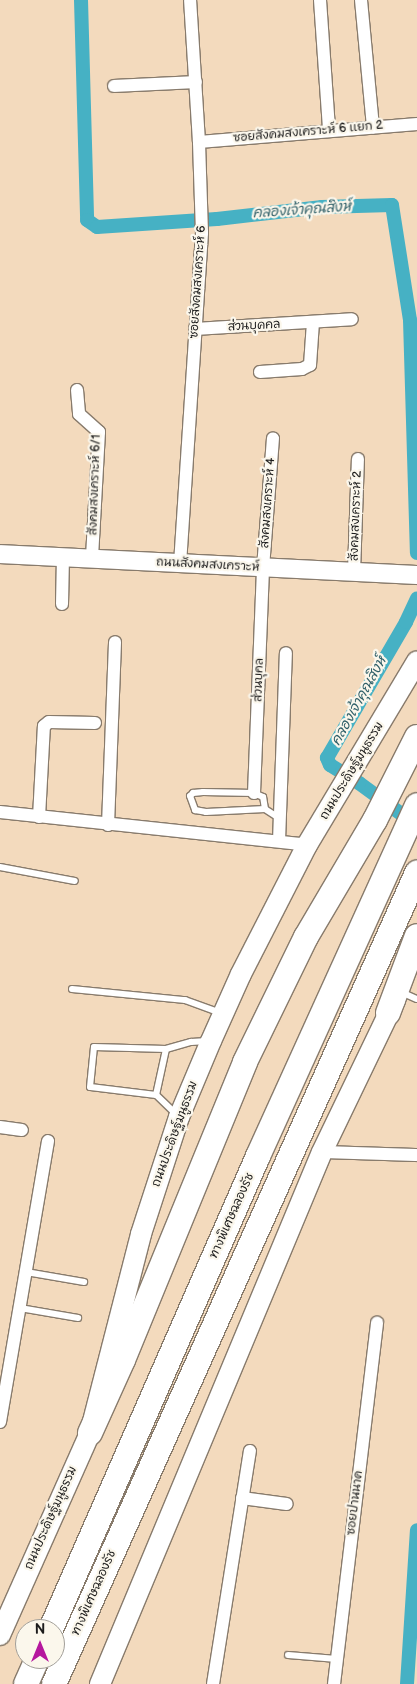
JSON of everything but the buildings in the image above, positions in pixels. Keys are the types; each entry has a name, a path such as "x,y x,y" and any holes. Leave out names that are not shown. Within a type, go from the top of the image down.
{"highway":[{"path":"90,1433 123,1360 245,1062 306,937 375,820 417,737"},
{"name":"ทางพิเศษฉลองรัช","path":"55,1619 262,1147 417,805"},
{"name":"ทางพิเศษฉลองรัช","path":"54,1684 417,873"},
{"path":"388,1013 417,936"},
{"path":"26,1684 33,1669"}],"main road":[{"name":"ถนนสังคมสงเคราะห์","path":"0,554 417,575"},
{"name":"ถนนประดิษฐ์มนูธรรม","path":"2,1627 90,1433 141,1234 180,1117 211,1041 270,914 307,845 417,661"},
{"path":"100,1684 322,1152 388,1013 408,995 417,958"}],"street":[{"name":"ซอยสังคมสงเคราะห์ 6","path":"180,564 202,233 196,82 190,0"},
{"path":"320,0 330,130"},
{"path":"360,0 373,127"},
{"path":"114,86 196,82"},
{"name":"ซอยสังคมสงเคราะห์ 6 แยก 2","path":"199,142 417,124"},
{"name":"ส่วนบุคคล","path":"195,329 352,319"},
{"path":"260,372 302,369 310,365 313,322"},
{"name":"สังคมสงเคราะห์ 6/1","path":"77,390 79,414 99,432 92,559"},
{"name":"สังคมสงเคราะห์ 4","path":"263,568 273,438"},
{"name":"สังคมสงเคราะห์ 2","path":"354,572 358,459"},
{"path":"62,604 63,558"},
{"name":"ส่วนบุคล","path":"254,793 263,568"},
{"path":"108,825 115,642"},
{"path":"280,841 286,653"},
{"path":"39,817 44,726 49,722 96,724"},
{"path":"0,812 307,845"},
{"path":"0,1127 22,1130"},
{"path":"0,1422 48,1141"},
{"path":"322,1152 417,1155"},
{"name":"ซอยปานนาค","path":"334,1684 376,1323"},
{"path":"213,1684 250,1451"},
{"path":"242,1498 287,1504"}],"lane":[{"path":"265,810 263,797 254,793 202,792 193,793 190,796 190,801 196,810 206,812 265,810 280,819"},
{"path":"0,867 75,881"},
{"path":"72,989 185,1000 223,1014"},
{"path":"180,1117 156,1095 90,1087 94,1047 166,1049 191,1042 211,1041"},
{"path":"156,1095 166,1049"},
{"path":"26,1272 84,1282"},
{"path":"20,1308 78,1318"},
{"path":"288,1655 337,1659"}],"waterway":[{"name":"คลองเจ้าคุณสิงห์","path":"81,0 87,220 97,227 217,219 322,207 392,205 410,320 417,553"},
{"name":"คลองเจ้าคุณสิงห์","path":"415,824 359,783 330,765 327,758 406,622 417,598"},
{"name":"คลองเจ้าคุณสิงห์","path":"407,1684 417,1530"}]}
